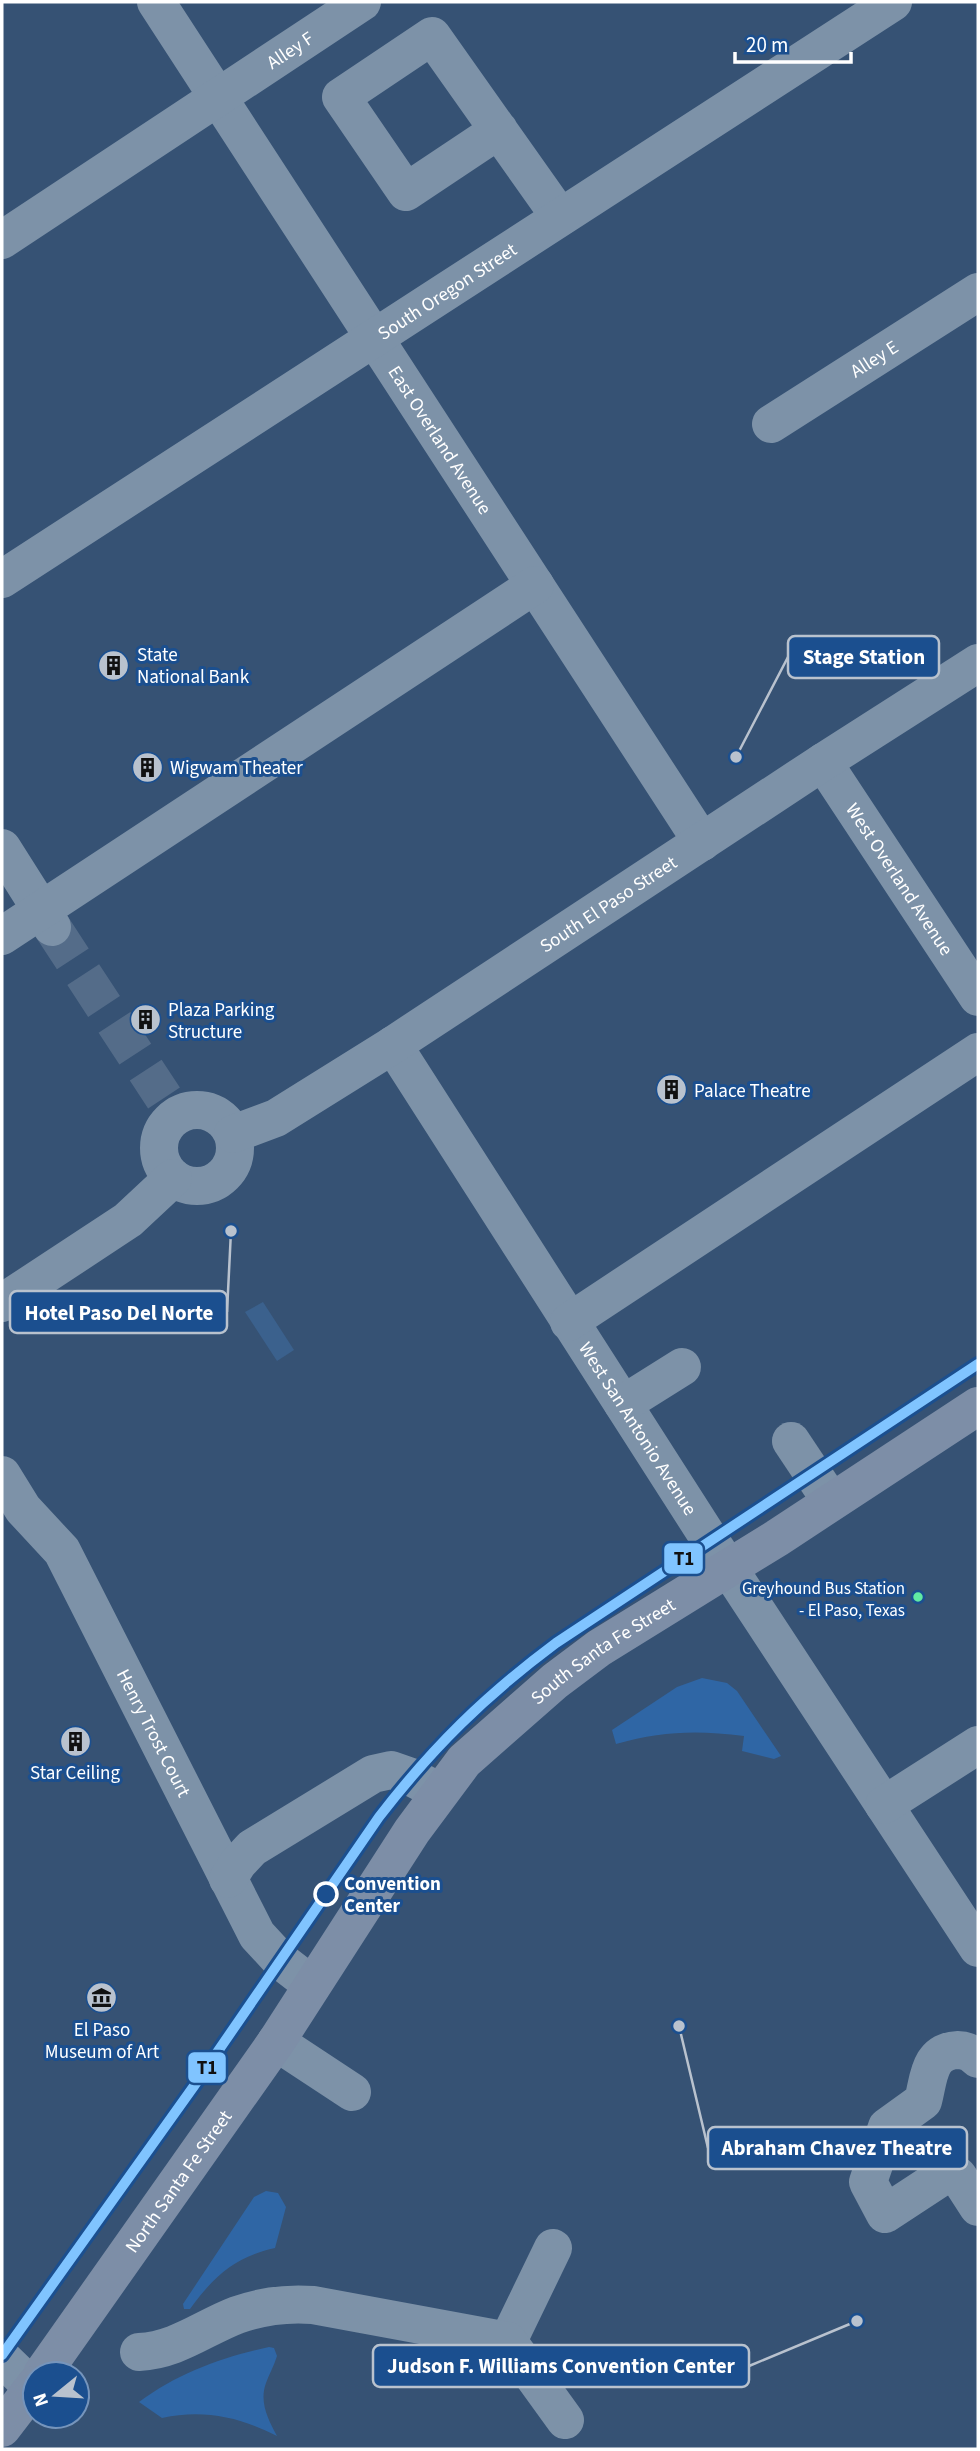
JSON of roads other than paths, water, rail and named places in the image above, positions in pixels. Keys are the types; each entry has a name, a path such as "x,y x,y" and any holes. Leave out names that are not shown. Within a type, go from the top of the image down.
{"main road":[{"name":"South Santa Fe Street","path":"312,1985 412,1831 464,1761 555,1681 599,1648 777,1538 978,1406"},
{"name":"North Santa Fe Street","path":"52,2360 276,2042 312,1985"},
{"name":"North Santa Fe Street","path":"2,2428 21,2403"}],"street":[{"name":"East Overland Avenue","path":"156,2 702,842"},
{"name":"Alley F","path":"2,240 362,2"},
{"name":"South Oregon Street","path":"2,579 560,217 854,12 892,2"},
{"path":"499,130 560,217"},
{"name":"Alley E","path":"771,424 978,292"},
{"path":"2,936 47,918 535,585"},
{"name":"South El Paso Street","path":"233,1134 276,1118 393,1045 978,663"},
{"name":"West Overland Avenue","path":"823,762 978,997"},
{"path":"2,848 47,918"},
{"name":"West San Antonio Avenue","path":"393,1045 727,1567 978,1948"},
{"path":"569,1322 978,1052"},
{"path":"170,1107 207,1110 227,1123 233,1134 235,1158 222,1178 211,1184 185,1185 173,1178 162,1160 159,1149 170,1107"},
{"path":"2,1303 128,1220 173,1178"},
{"path":"623,1404 682,1367"},
{"path":"791,1441 831,1501"},
{"name":"Henry Trost Court","path":"2,1475 23,1509 62,1551 257,1935 281,1961 312,1985"},
{"path":"884,1805 978,1745"},
{"path":"228,1879 238,1863 252,1849 373,1774 391,1770 440,1792"},
{"path":"276,2042 352,2092"},
{"path":"978,2059 963,2050 951,2051 936,2058 930,2070 923,2101 887,2127 868,2182 885,2214 953,2172 978,2207"},
{"path":"508,2340 553,2248"},
{"path":"139,2352 181,2343 235,2316 264,2307 291,2303 508,2340 565,2420"},
{"path":"2,2358 21,2371"}],"tunnel":[{"path":"52,927 164,1098"}],"place":[{"name":"State National Bank","path":"114,665"},
{"name":"Stage Station","path":"736,757"},
{"name":"Wigwam Theater","path":"147,767"},
{"name":"Plaza Parking Structure","path":"145,1020"},
{"name":"Palace Theatre","path":"671,1090"},
{"name":"Hotel Paso Del Norte","path":"231,1231"},
{"name":"Greyhound Bus Station - El Paso, Texas","path":"918,1597"},
{"name":"Star Ceiling","path":"75,1741"},
{"name":"Convention Center","path":"326,1894"},
{"name":"El Paso Museum of Art","path":"102,1998"},
{"name":"Abraham Chavez Theatre","path":"679,2026"},
{"name":"Judson F. Williams Convention Center","path":"857,2321"}]}
